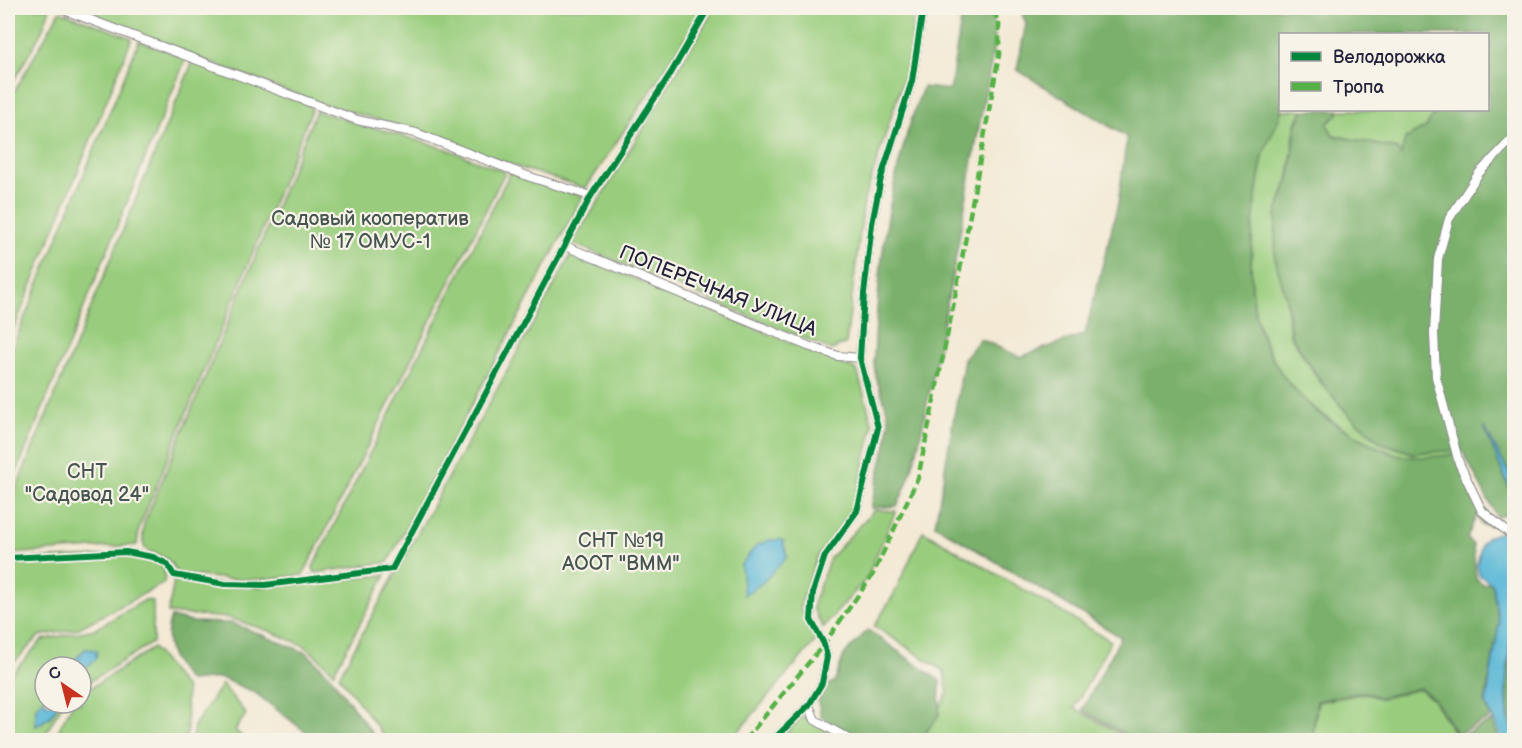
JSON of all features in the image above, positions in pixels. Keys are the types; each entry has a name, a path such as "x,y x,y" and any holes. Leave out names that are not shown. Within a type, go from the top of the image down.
{"street":[{"path":"59,8 357,120 416,133 530,177 591,196"},
{"path":"8,558 126,552 153,557 167,564 174,575 225,584 265,585 392,569 533,300 591,196 671,73 705,14 706,8"},
{"path":"773,741 809,705 822,683 827,657 821,637 811,620 813,592 825,556 857,511 878,428 860,358 872,224 881,178 912,81 922,8"},
{"path":"1515,137 1479,173 1449,219 1438,259 1434,333 1436,377 1459,463 1482,511 1515,537"},
{"name":"ПОПЕРЕЧНАЯ УЛИЦА","path":"565,246 808,346 838,356 860,358"},
{"path":"809,705 815,720 851,741"}],"green space":[{"path":"8,8 50,8 42,31 8,91"},
{"path":"67,8 702,8 689,33 586,188 514,166 425,133 315,102"},
{"path":"711,8 913,8 912,52 864,201 846,343 832,350 571,243 607,188 709,18"},
{"path":"953,8 988,8 995,26 993,54 949,294 915,458 897,506 871,508 889,422 874,368 882,256 887,221 902,153 923,87 950,90 961,20"},
{"path":"1020,8 1514,8 1514,482 1484,427 1514,500 1514,512 1497,517 1462,450 1412,453 1381,442 1348,414 1321,382 1291,335 1286,298 1275,258 1276,215 1290,176 1296,126 1303,111 1338,111 1338,114 1327,124 1333,135 1397,149 1401,155 1405,139 1426,127 1435,111 1489,111 1489,33 1279,33 1279,111 1281,111 1263,157 1254,212 1251,251 1252,289 1258,324 1272,358 1294,389 1322,415 1337,425 1394,454 1436,457 1456,454 1495,526 1481,525 1477,514 1467,538 1473,545 1476,578 1484,585 1488,582 1492,584 1499,622 1485,703 1491,718 1457,734 1434,699 1420,688 1380,698 1366,692 1317,701 1312,740 1135,740 1082,710 1121,637 935,525 964,359 980,339 1020,357 1085,334 1118,204 1127,137 1017,70 1026,24"},
{"path":"60,11 132,38 8,343 8,103"},
{"path":"139,41 186,58 8,493 8,358"},
{"name":"СНТ \"Садовод 24\"","path":"193,61 308,104 312,109 139,528 137,545 8,554 8,508"},
{"name":"Садовый кооператив № 17 ОМУС-1","path":"316,111 447,149 505,172 303,575 271,579 240,579 177,573 168,560 145,548 144,524"},
{"path":"1282,111 1302,111 1295,126 1289,176 1276,215 1275,258 1286,298 1290,335 1320,382 1348,414 1381,443 1412,453 1461,450 1440,458 1428,459 1415,458 1380,448 1321,413 1295,391 1282,374 1259,327 1254,306 1251,271 1252,231 1257,191 1263,156"},
{"path":"1338,111 1435,111 1426,127 1405,139 1401,156 1397,149 1333,135 1327,124 1338,114"},
{"path":"510,173 583,196 388,562 315,573 313,567"},
{"name":"СНТ №19 АООТ \"ВММ\"","path":"572,253 857,370 873,426 853,511 817,557 800,607 817,639 731,740 387,740 339,676"},
{"path":"874,510 896,511 866,579 823,628 813,608 830,558"},
{"path":"923,531 1111,641 1074,708 1131,740 920,740 948,693 944,671 874,626 893,596"},
{"path":"129,555 159,562 165,572 164,583 77,629 39,636 10,667 8,665 8,560"},
{"path":"1514,570 1514,730 1509,723 1507,686 1513,616 1507,586"},
{"path":"386,575 334,672 305,646 269,631 229,618 168,613 174,581 257,587"},
{"path":"145,600 153,601 153,642 93,680 93,662 96,659 85,649 80,655 33,655 33,715 36,715 36,726 51,715 56,715 42,740 8,740 8,678 42,640 95,629"},
{"path":"171,617 192,622 232,623 307,653 331,677 377,740 316,740 254,692 221,678 189,681 177,667 170,652 167,635"},
{"path":"868,630 940,681 939,715 920,740 859,740 821,717 818,701 827,686 835,681 844,655"},
{"path":"153,648 186,689 187,735 177,740 53,740 67,715 93,715 93,686"},
{"path":"222,684 246,714 235,730 245,740 188,740 192,738 194,726"},
{"path":"1420,689 1433,700 1457,737 1450,740 1312,740 1318,702 1366,693 1380,699"},
{"path":"803,716 842,740 779,740"},
{"path":"1492,721 1500,740 1452,740"}],"water":[{"path":"1484,427 1514,483 1514,499"},
{"path":"1513,520 1514,541 1506,543 1507,556 1514,560 1514,569 1506,586 1512,617 1506,686 1509,723 1514,731 1514,740 1503,740 1486,704 1499,623 1492,584 1479,575 1477,565 1481,545 1487,537 1501,532"},
{"path":"769,540 783,540 787,557 762,583 744,595 741,565 756,546"},
{"path":"85,649 97,650 96,659 93,662 93,655 80,655"},
{"path":"36,715 51,715 50,717 36,726"}],"marked path":[{"path":"745,740 824,644 873,574 918,478 955,297 999,55 999,23 992,8"}],"cycle path":[{"path":"8,558 126,552 153,557 167,564 174,575 225,584 265,585 392,569 591,196 671,73 707,8"},
{"path":"773,740 809,705 822,683 827,657 824,644 811,620 813,592 825,556 857,511 878,428 860,358 864,294 872,224 881,178 912,81 923,8"}]}
